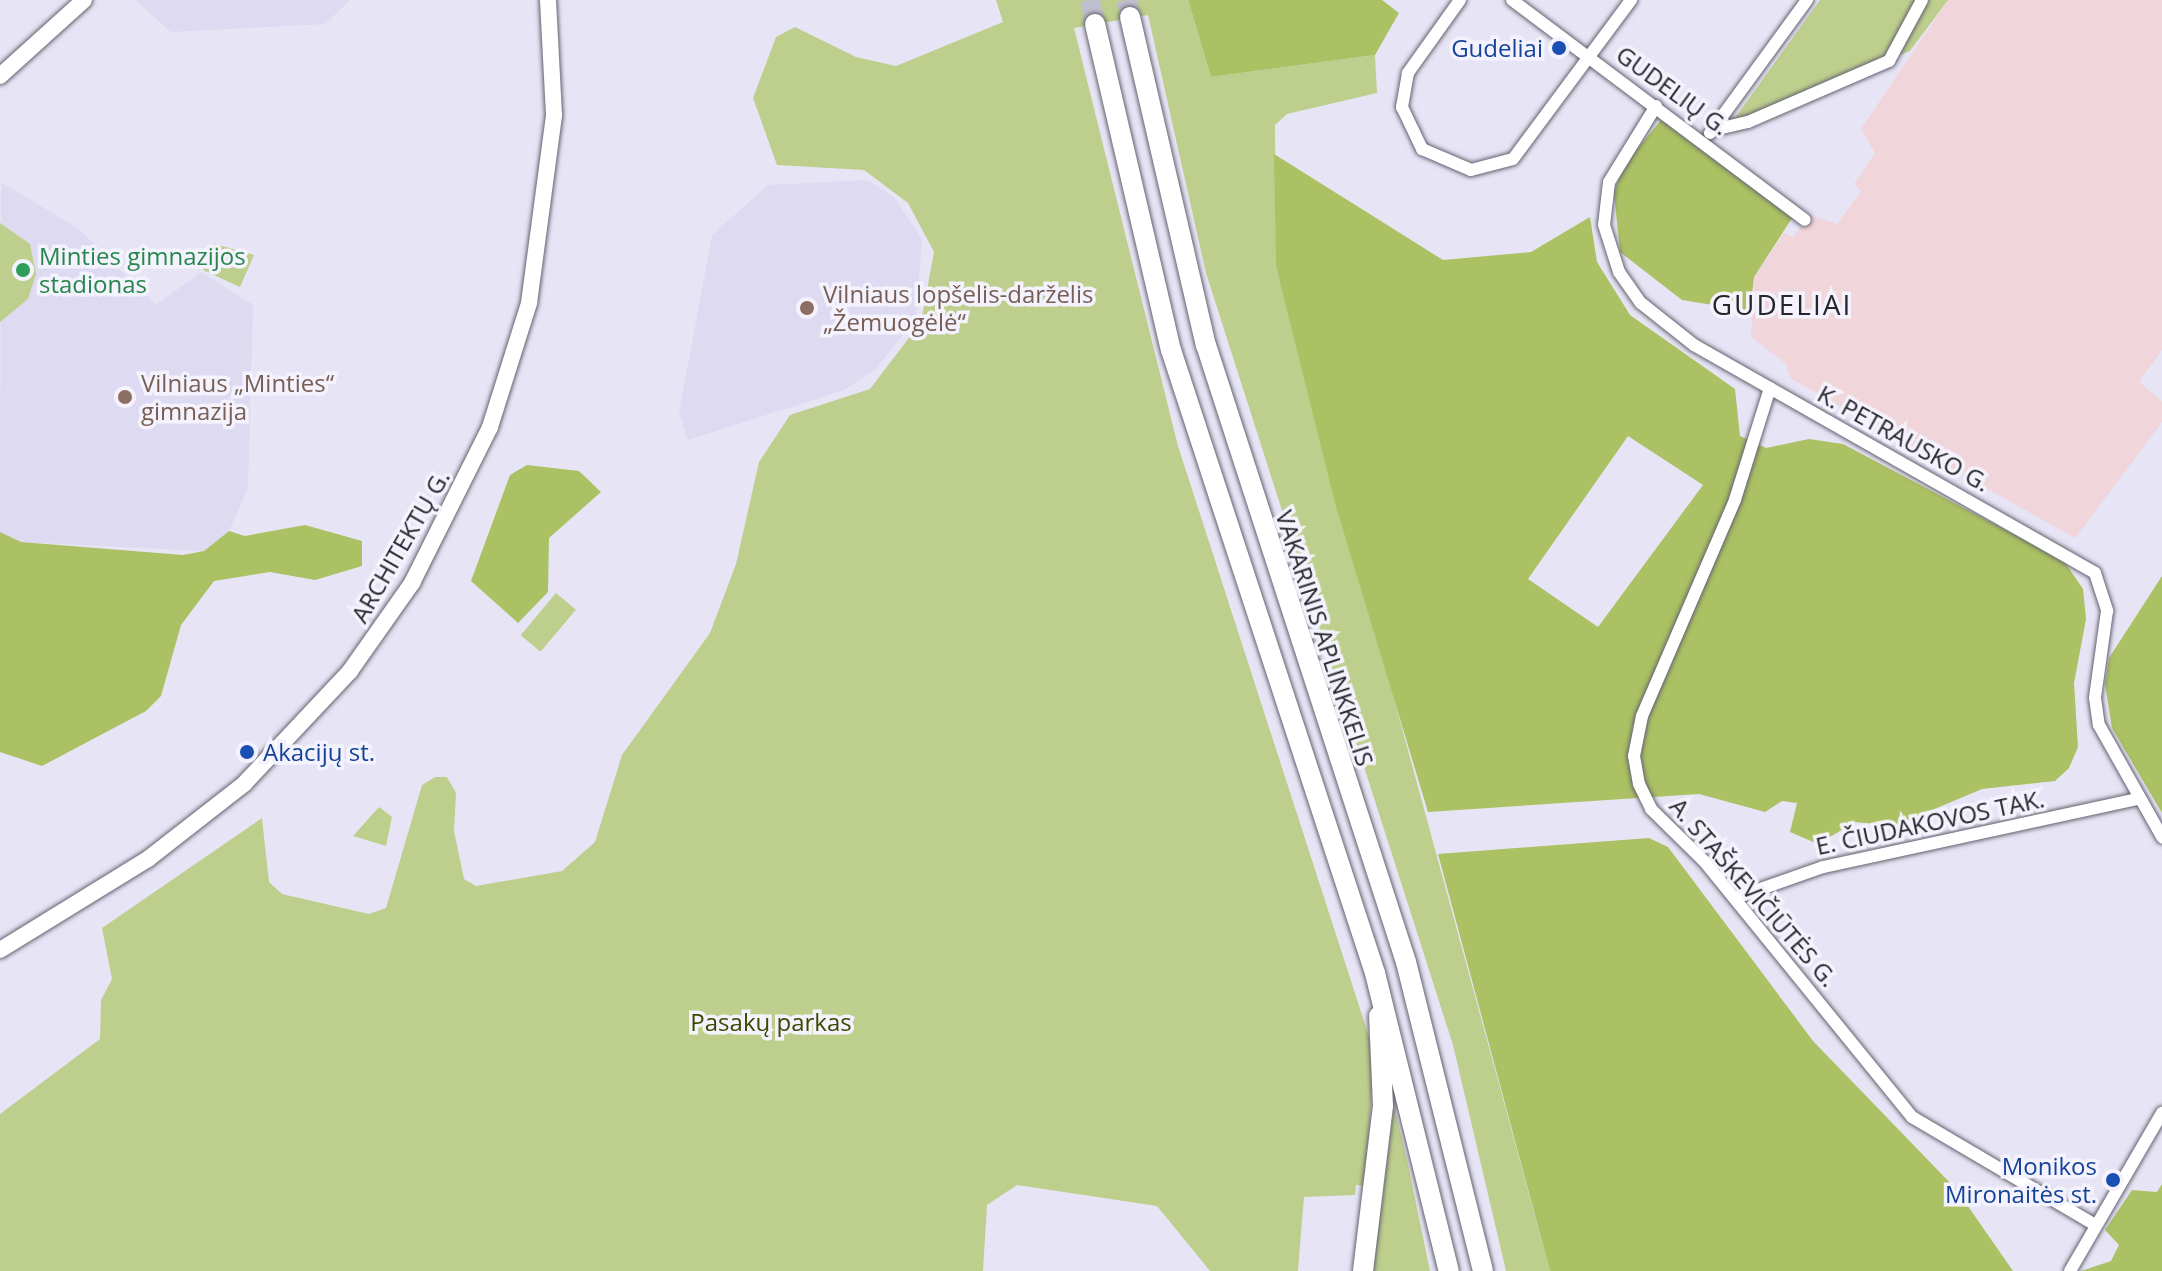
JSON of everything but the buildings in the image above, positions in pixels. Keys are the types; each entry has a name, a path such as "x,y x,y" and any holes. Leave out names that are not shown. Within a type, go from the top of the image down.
{"highway":[{"name":"VAKARINIS APLINKKELIS","path":"1130,17 1214,373 1406,962 1483,1265"},
{"path":"1095,24 1188,411 1375,973 1410,1089 1449,1271"},
{"path":"1363,1271 1383,1106 1375,973"}],"street":[{"path":"0,76 84,0"},
{"name":"ARCHITEKTŲ G.","path":"0,950 148,859 244,784 350,671 412,583 490,427 529,303 554,115 548,0"},
{"path":"1460,0 1408,73 1402,95 1410,135 1452,168 1493,169 1513,159 1631,0"},
{"name":"GUDELIŲ G.","path":"1512,0 1656,106 1709,135 1805,220"},
{"path":"1709,135 1807,0"},
{"path":"1709,135 1748,122 1889,61 1922,0"},
{"name":"K. PETRAUSKO G.","path":"1656,106 1609,182 1604,225 1611,255 1663,323 1770,388 2095,573 2107,611 2096,711 2138,799 2162,837"},
{"name":"A. STAŠKEVIČIŪTĖS G.","path":"1770,388 1735,500 1642,716 1634,756 1651,809 1735,898 1912,1117 2095,1225"},
{"name":"E. ČIUDAKOVOS TAK.","path":"1735,898 1823,867 2138,799"},
{"path":"2070,1271 2162,1113"}],"shaded area":[{"path":"135,0 350,0 325,24 171,32"},
{"path":"1948,0 2162,0 2162,350 2139,382 2162,401 2162,422 2075,538 1790,378 1786,364 1751,337 1754,277 1784,233 1793,237 1809,215 1837,224 1861,191 1854,184 1875,153 1861,129"},
{"name":"Vilniaus lopšelis-darželis „Žemuogėlė“","path":"868,180 895,198 922,240 916,318 875,370 844,390 688,440 679,413 712,235 768,185"},
{"name":"Vilniaus „Minties“ gimnazija","path":"1,182 79,229 156,305 201,272 253,305 248,488 229,531 204,551 21,542 0,532"}],"green space":[{"name":"Pasakų parkas","path":"996,0 1188,0 1211,77 1375,55 1377,93 1287,114 1275,125 1276,266 1550,1271 1506,1271 1453,1045 1206,273 1148,15 1074,28 1178,446 1374,1052 1366,1186 1356,1185 1355,1195 1304,1197 1298,1271 1210,1271 1157,1206 1017,1185 987,1205 983,1271 0,1271 0,1114 100,1039 101,1000 112,979 102,928 262,818 269,882 282,894 369,914 386,908 422,785 435,777 447,777 456,793 454,831 464,879 476,886 562,871 595,842 622,755 710,633 736,564 759,462 790,415 870,389 921,322 934,252 908,203 864,170 777,165 753,98 776,37 795,27 856,57 896,66 1003,22"},
{"path":"1188,0 1382,0 1399,13 1375,55 1211,77"},
{"path":"1820,0 1948,0 1910,51 1732,122"},
{"path":"1661,120 1792,218 1754,277 1750,311 1682,300 1620,252 1614,193 1624,165"},
{"path":"1274,154 1443,260 1531,252 1590,217 1597,262 1630,315 1735,389 1740,436 1766,448 1809,439 1843,444 2064,561 2083,589 2086,619 2074,683 2078,747 2069,768 2055,781 1982,789 1894,826 1855,822 1818,844 1790,832 1797,803 1782,801 1765,812 1699,794 1428,812 1335,503 1276,266","holes":["1628,436 1703,485 1598,627 1528,579"]},
{"path":"0,223 30,244 36,274 28,299 0,322"},
{"path":"215,244 254,255 240,287 203,270"},
{"path":"527,465 579,471 601,492 549,538 548,592 518,623 471,581 510,475"},
{"path":"305,525 362,541 362,566 315,580 270,572 214,581 181,625 161,696 146,711 42,766 0,752 0,532 21,542 183,555 204,551 229,531 245,536"},
{"path":"2162,576 2162,813 2112,728 2105,684 2109,658"},
{"path":"556,593 576,610 541,652 521,635"},
{"path":"379,807 392,817 386,846 353,836"},
{"path":"1649,838 1668,847 1813,1041 1956,1189 2013,1271 1550,1271 1438,854"},
{"path":"1394,1106 1407,1160 1430,1271 1373,1271"},
{"path":"2162,1184 2162,1271 2081,1271 2111,1261 2119,1245 2105,1230 2132,1190 2157,1192"}],"tunnel":[{"path":"1090,0 1095,24"},
{"path":"1127,0 1130,17"}],"place":[{"name":"Gudeliai","path":"1559,48"},
{"name":"Minties gimnazijos stadionas","path":"23,270"},
{"name":"Vilniaus lopšelis-darželis „Žemuogėlė“","path":"807,308"},
{"name":"Vilniaus „Minties“ gimnazija","path":"125,397"},
{"name":"Akacijų st.","path":"247,752"},
{"name":"Monikos Mironaitės st.","path":"2113,1180"}],"district":[{"name":"GUDELIAI","path":"1782,304"}]}
